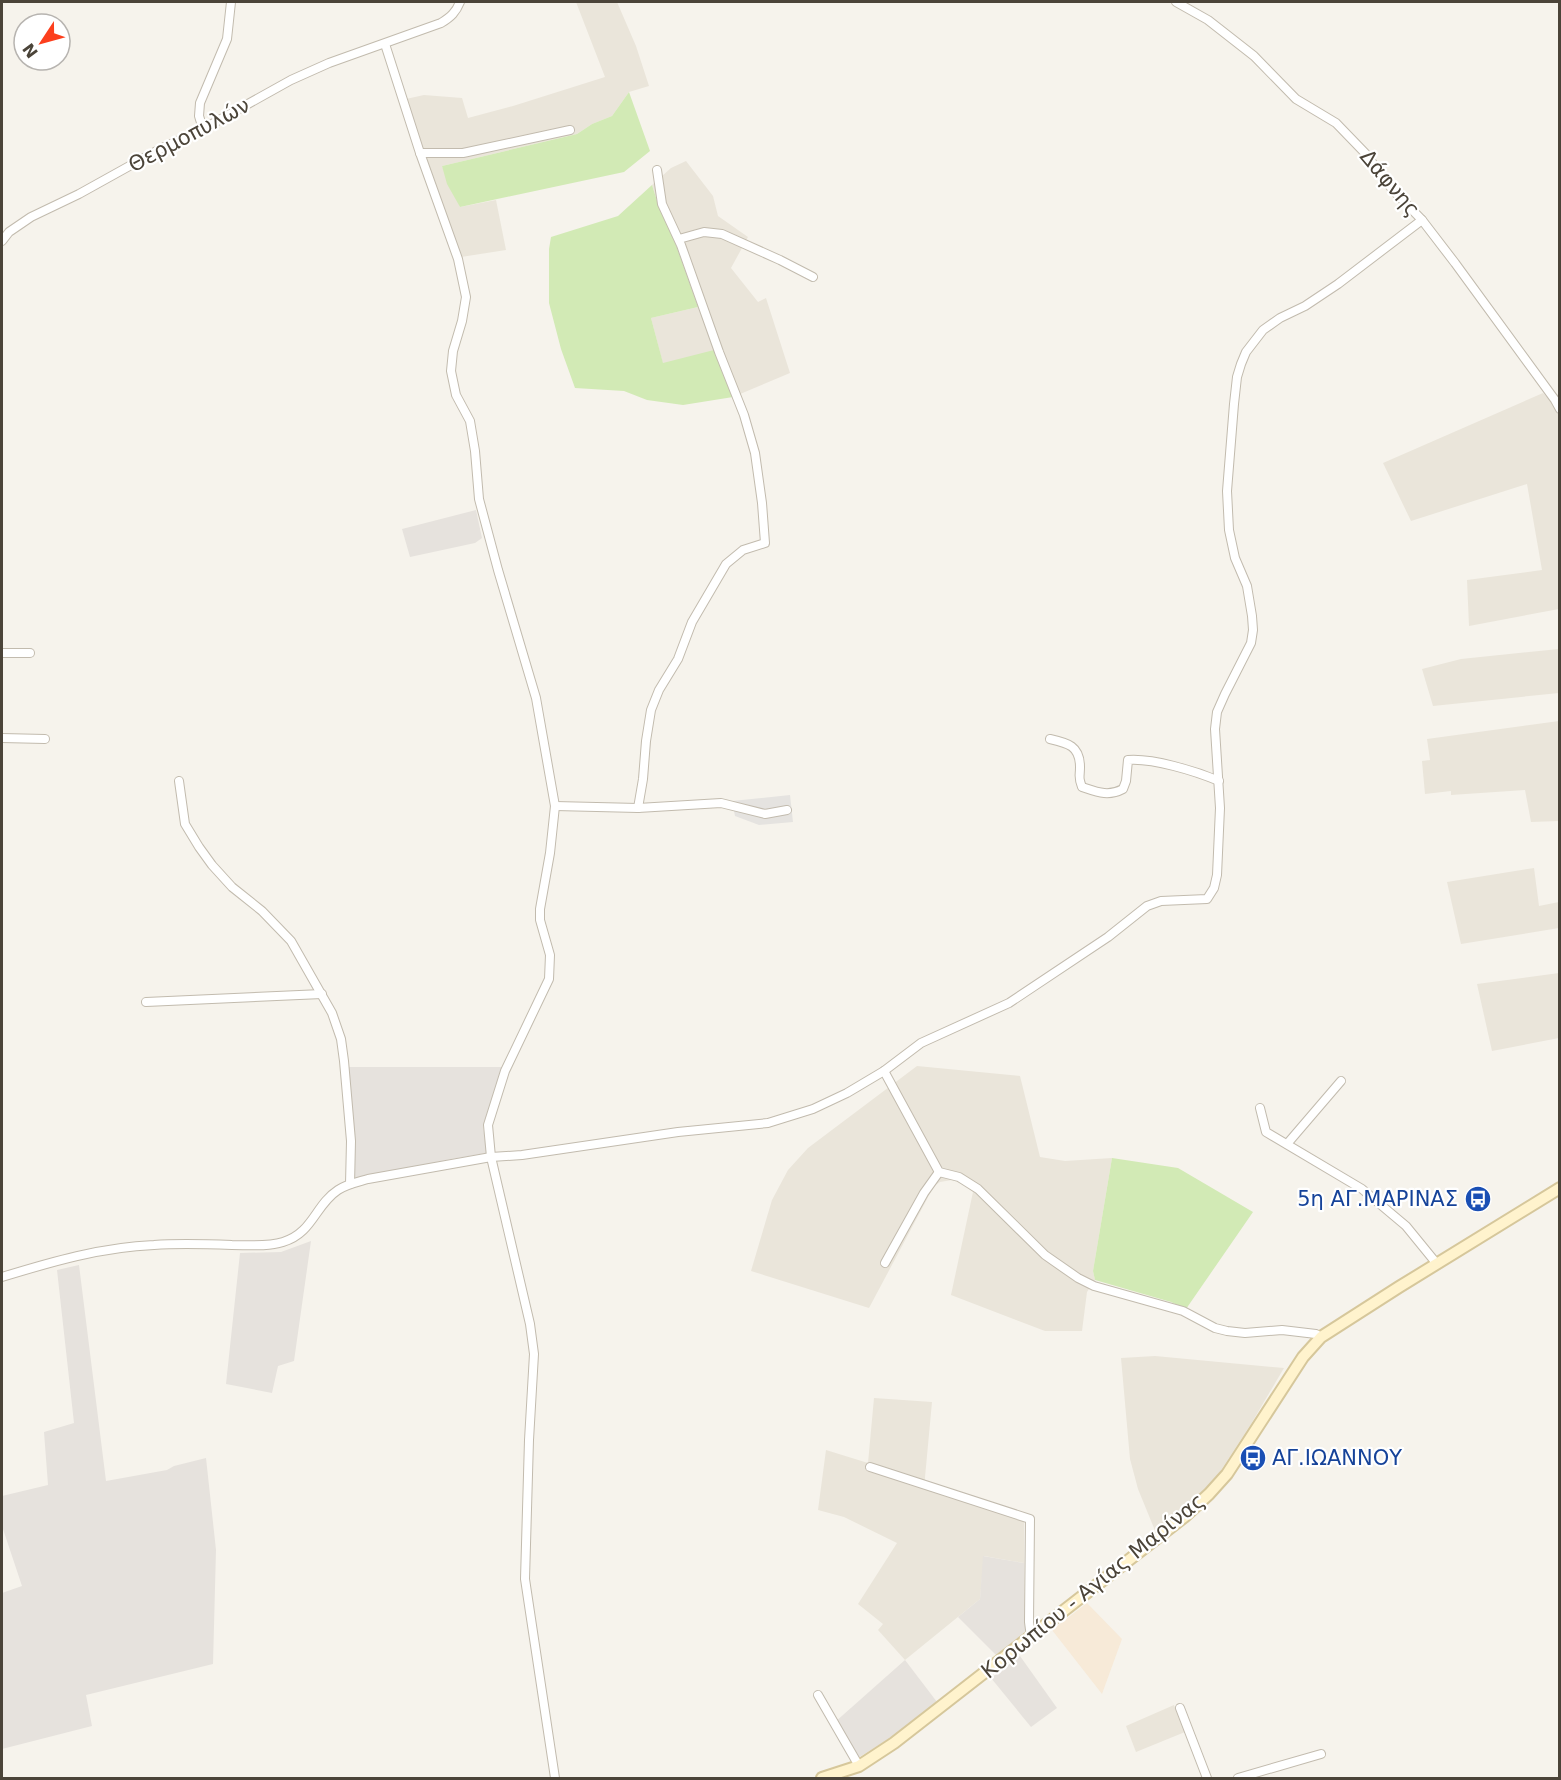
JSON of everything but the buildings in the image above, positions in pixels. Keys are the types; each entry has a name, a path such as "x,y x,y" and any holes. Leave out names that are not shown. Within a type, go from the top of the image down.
{"main road":[{"name":"Κορωπίου - Αγίας Μαρίνας","path":"822,1779 860,1766 894,1743 1184,1517 1227,1474 1303,1357 1321,1337 1560,1188"}],"street":[{"path":"203,129 199,116 200,103 227,39 231,2"},
{"path":"460,2 450,18 385,44 420,153 458,259 466,297 453,351 451,371 456,394 470,421 479,499 536,698 555,806 550,853 540,909 540,920 550,955 549,979 505,1071 488,1125 491,1157 530,1324 534,1354 525,1579 555,1779"},
{"name":"Δάφνης","path":"1176,2 1208,20 1254,56 1296,99 1336,123 1365,153 1392,189 1422,220 1560,409"},
{"name":"Θερμοπυλών","path":"2,241 9,232 32,217 97,185 160,149 203,129 291,80 329,63 385,44"},
{"path":"420,153 463,153 570,130"},
{"path":"638,808 651,710 659,690 678,659 692,622 726,564 743,550 765,543 755,453 744,415 679,239 662,204 657,170"},
{"path":"2,1277 96,1251 153,1245 279,1244 303,1232 338,1190 368,1179 491,1157 522,1155 678,1132 768,1123 813,1109 847,1093 884,1071 921,1043 1010,1003 1108,937 1147,906 1161,901 1207,899 1214,888 1217,875 1220,808 1215,729 1217,712 1251,644 1253,630 1247,586 1235,558 1228,530 1227,490 1233,413 1237,377 1241,364 1246,352 1263,330 1338,284 1422,220"},
{"path":"679,239 704,232 722,234 813,277"},
{"path":"2,653 30,653"},
{"path":"2,738 45,739"},
{"path":"1050,739 1067,742 1073,747 1078,755 1080,766 1078,777 1082,787 1102,794 1114,794 1123,789 1128,760 1136,759 1200,773 1219,781"},
{"path":"179,781 185,824 199,848 232,887 262,911 291,941 332,1013 341,1039 351,1140 350,1184"},
{"path":"555,806 638,808 721,803 765,814 787,810"},
{"path":"146,1002 322,994"},
{"path":"884,1071 939,1172 958,1177 978,1189 1045,1255 1078,1278 1094,1286 1183,1311 1215,1328 1227,1331 1245,1333 1282,1330 1316,1334 1321,1337"},
{"path":"1287,1144 1341,1081"},
{"path":"1260,1108 1266,1131 1362,1189 1406,1226 1437,1263"},
{"path":"885,1263 924,1192 939,1172"},
{"path":"870,1467 1030,1519 1029,1622 1031,1637"},
{"path":"818,1695 860,1766"},
{"path":"1180,1708 1208,1779"},
{"path":"1238,1779 1321,1754"}],"shaded area":[{"path":"576,2 617,2 636,46 649,86 629,92 612,116 592,124 577,134 442,166 460,207 496,200 506,250 461,257 406,99 424,95 462,98 468,118 605,77"},
{"path":"686,161 713,196 718,216 748,237 731,268 758,302 766,298 790,373 733,397 663,364 651,318 698,307 652,185 671,168"},
{"path":"1543,393 1548,398 1559,394 1559,609 1469,626 1467,580 1542,570 1527,484 1411,521 1383,463"},
{"path":"476,510 482,538 475,543 410,557 402,529"},
{"path":"1559,649 1559,693 1433,706 1422,669 1461,659"},
{"path":"1559,721 1559,821 1531,822 1525,790 1451,795 1451,791 1425,794 1422,761 1430,760 1427,739"},
{"path":"790,795 793,822 759,825 735,816 732,801"},
{"path":"1534,868 1539,906 1559,902 1559,928 1461,944 1447,882"},
{"path":"1559,973 1559,1038 1492,1051 1477,984"},
{"path":"917,1066 1020,1076 1040,1157 1065,1161 1112,1158 1093,1271 1095,1280 1087,1292 1082,1331 1045,1331 951,1295 973,1192 963,1184 952,1180 940,1182 934,1186 869,1308 751,1271 772,1200 788,1170 808,1148"},
{"path":"347,1067 504,1067 483,1127 487,1153 355,1181 353,1177 355,1154"},
{"path":"311,1241 294,1361 278,1366 272,1393 226,1384 240,1253 281,1252"},
{"path":"79,1265 106,1481 167,1470 206,1458 216,1550 213,1664 86,1695 92,1726 2,1749 2,1593 22,1586 2,1526 2,1496 48,1485 44,1432 74,1423 57,1270"},
{"path":"1155,1356 1284,1368 1216,1478 1180,1514 1156,1533 1138,1489 1130,1459 1121,1358"},
{"path":"874,1398 932,1402 924,1488 1024,1521 1024,1563 984,1556 980,1599 905,1660 878,1630 883,1624 858,1604 897,1543 844,1517 818,1510 826,1450 868,1463"},
{"path":"983,1556 1024,1563 1026,1634 997,1656 958,1617 980,1599"},
{"path":"1087,1603 1122,1639 1102,1694 1052,1630"},
{"path":"1020,1656 1057,1708 1031,1727 991,1678"},
{"path":"905,1660 937,1702 893,1736 858,1758 834,1723"},
{"path":"1174,1705 1185,1732 1136,1752 1126,1726"}],"green space":[{"path":"629,92 650,151 624,172 460,207 447,184 442,166 577,134 592,124 612,116"},
{"path":"652,185 698,307 651,318 663,363 714,350 733,397 683,405 647,400 624,391 575,388 561,349 549,303 551,237 618,216"},
{"path":"1112,1158 1178,1168 1253,1212 1186,1309 1171,1302 1095,1280 1093,1271"}],"place":[{"name":"5η ΑΓ.ΜΑΡΙΝΑΣ","path":"1478,1199"},
{"name":"ΑΓ.ΙΩΑΝΝΟΥ","path":"1253,1458"}]}
